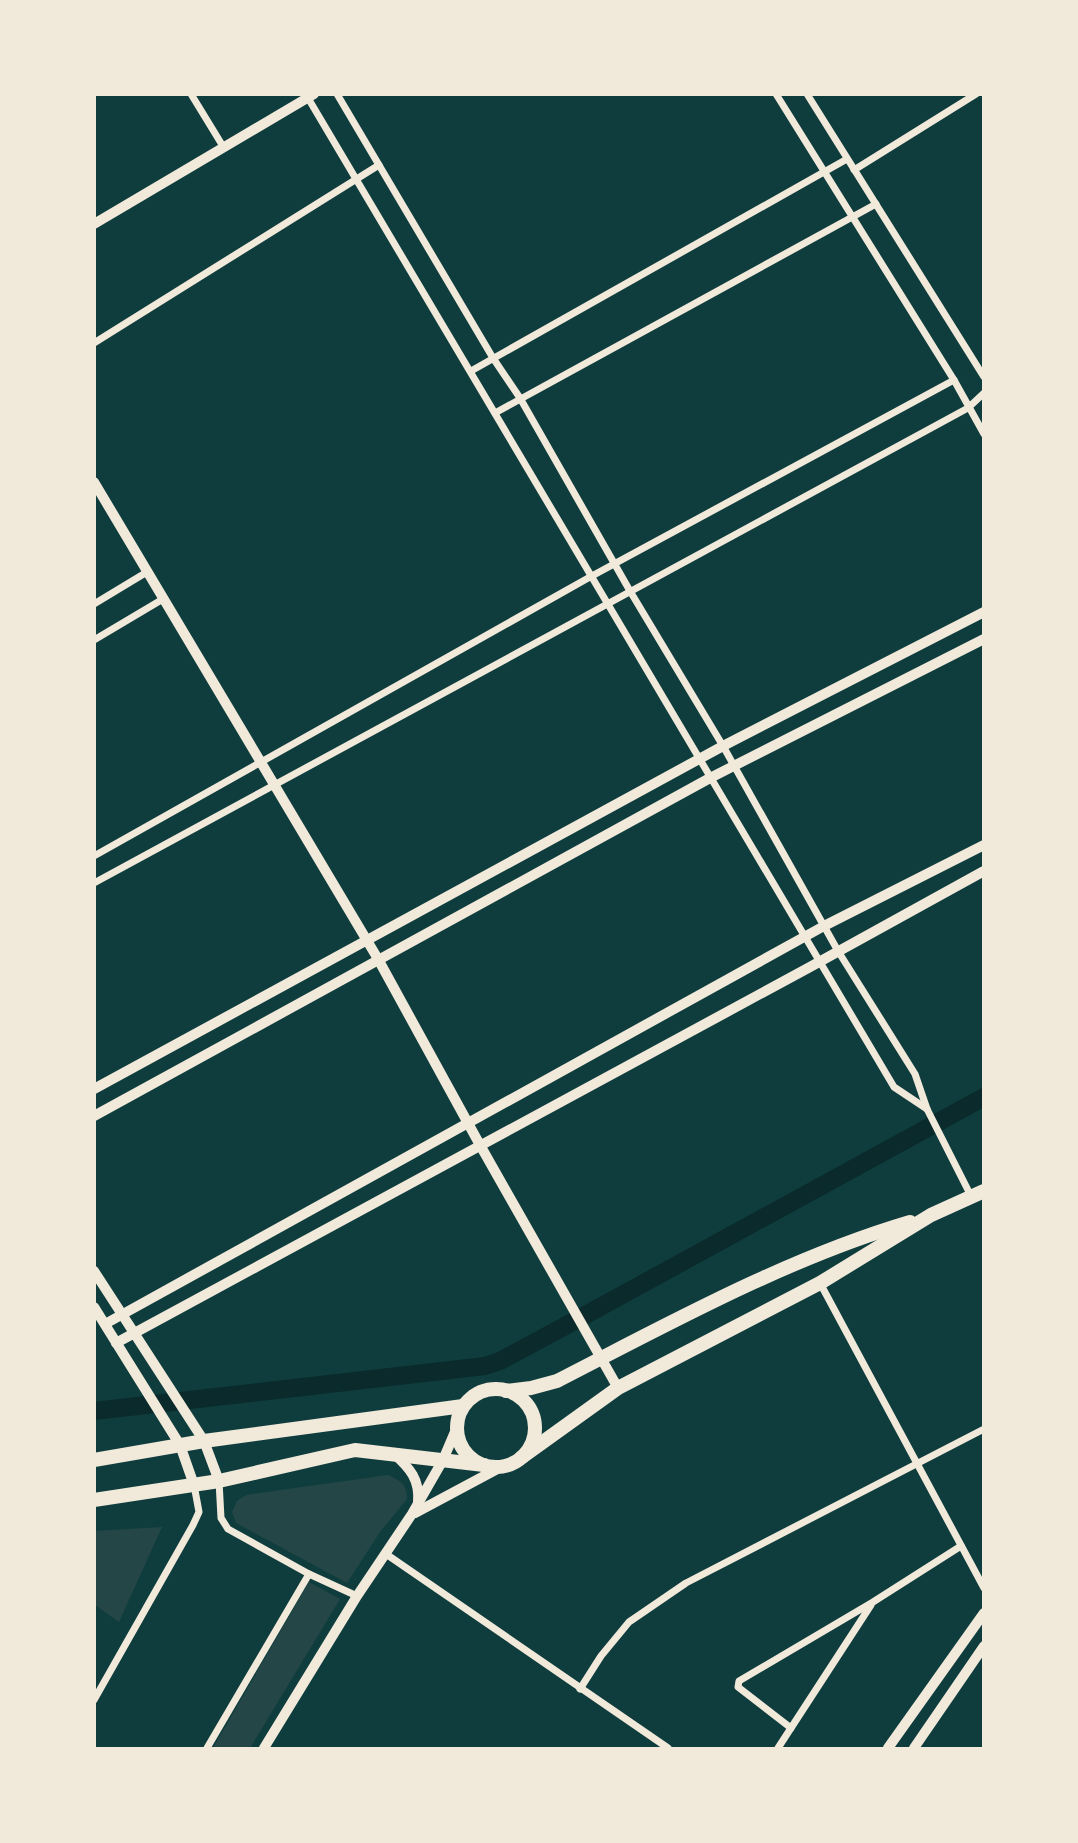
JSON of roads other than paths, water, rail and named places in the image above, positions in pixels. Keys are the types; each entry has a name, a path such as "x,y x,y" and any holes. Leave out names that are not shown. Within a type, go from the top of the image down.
{"main road":[{"path":"94,1500 219,1481 355,1450 501,1467 512,1464 618,1388 820,1283 932,1216 977,1193"},
{"path":"506,1391 557,1381 743,1287 872,1233 932,1216"},
{"path":"94,1460 204,1441 463,1406 482,1392 494,1389 517,1395 526,1403 534,1425 531,1442 522,1457"},
{"path":"463,1406 457,1427 459,1440 464,1451 473,1460 484,1465"}],"street":[{"path":"191,94 224,148"},
{"path":"337,94 520,398 614,564 723,746 838,951 915,1074 927,1109 977,1193"},
{"path":"776,94 954,380 984,434"},
{"path":"807,94 984,377"},
{"path":"854,170 976,94"},
{"path":"94,225 311,96 356,178 606,604 894,1087 927,1109"},
{"path":"471,371 847,159"},
{"path":"94,343 379,165"},
{"path":"495,413 876,204"},
{"path":"94,856 590,576 954,380"},
{"path":"94,883 968,408 984,393"},
{"path":"94,482 379,959 480,1145 603,1357 618,1388"},
{"path":"94,604 147,572"},
{"path":"94,640 163,599"},
{"path":"94,1089 723,746 984,612"},
{"path":"94,1116 710,778 984,639"},
{"path":"94,1330 824,926 984,845"},
{"path":"116,1343 984,871"},
{"path":"94,1271 204,1441 219,1481 220,1518 228,1529 309,1574 357,1596"},
{"path":"820,1283 984,1588"},
{"path":"94,1307 180,1445 194,1485 199,1512 94,1700"},
{"path":"264,1748 357,1596 415,1510 443,1460 457,1427"},
{"path":"580,1689 601,1656 629,1622 686,1583 984,1429"},
{"path":"394,1454 415,1478 418,1486 415,1510"},
{"path":"415,1510 501,1467"},
{"path":"791,1728 738,1687 739,1681 873,1602 961,1546"},
{"path":"386,1554 668,1748"},
{"path":"207,1748 309,1574"},
{"path":"778,1748 873,1602"},
{"path":"888,1748 984,1612"},
{"path":"914,1748 984,1646"}],"waterway":[{"path":"94,1411 485,1366 500,1361 984,1097"}]}
